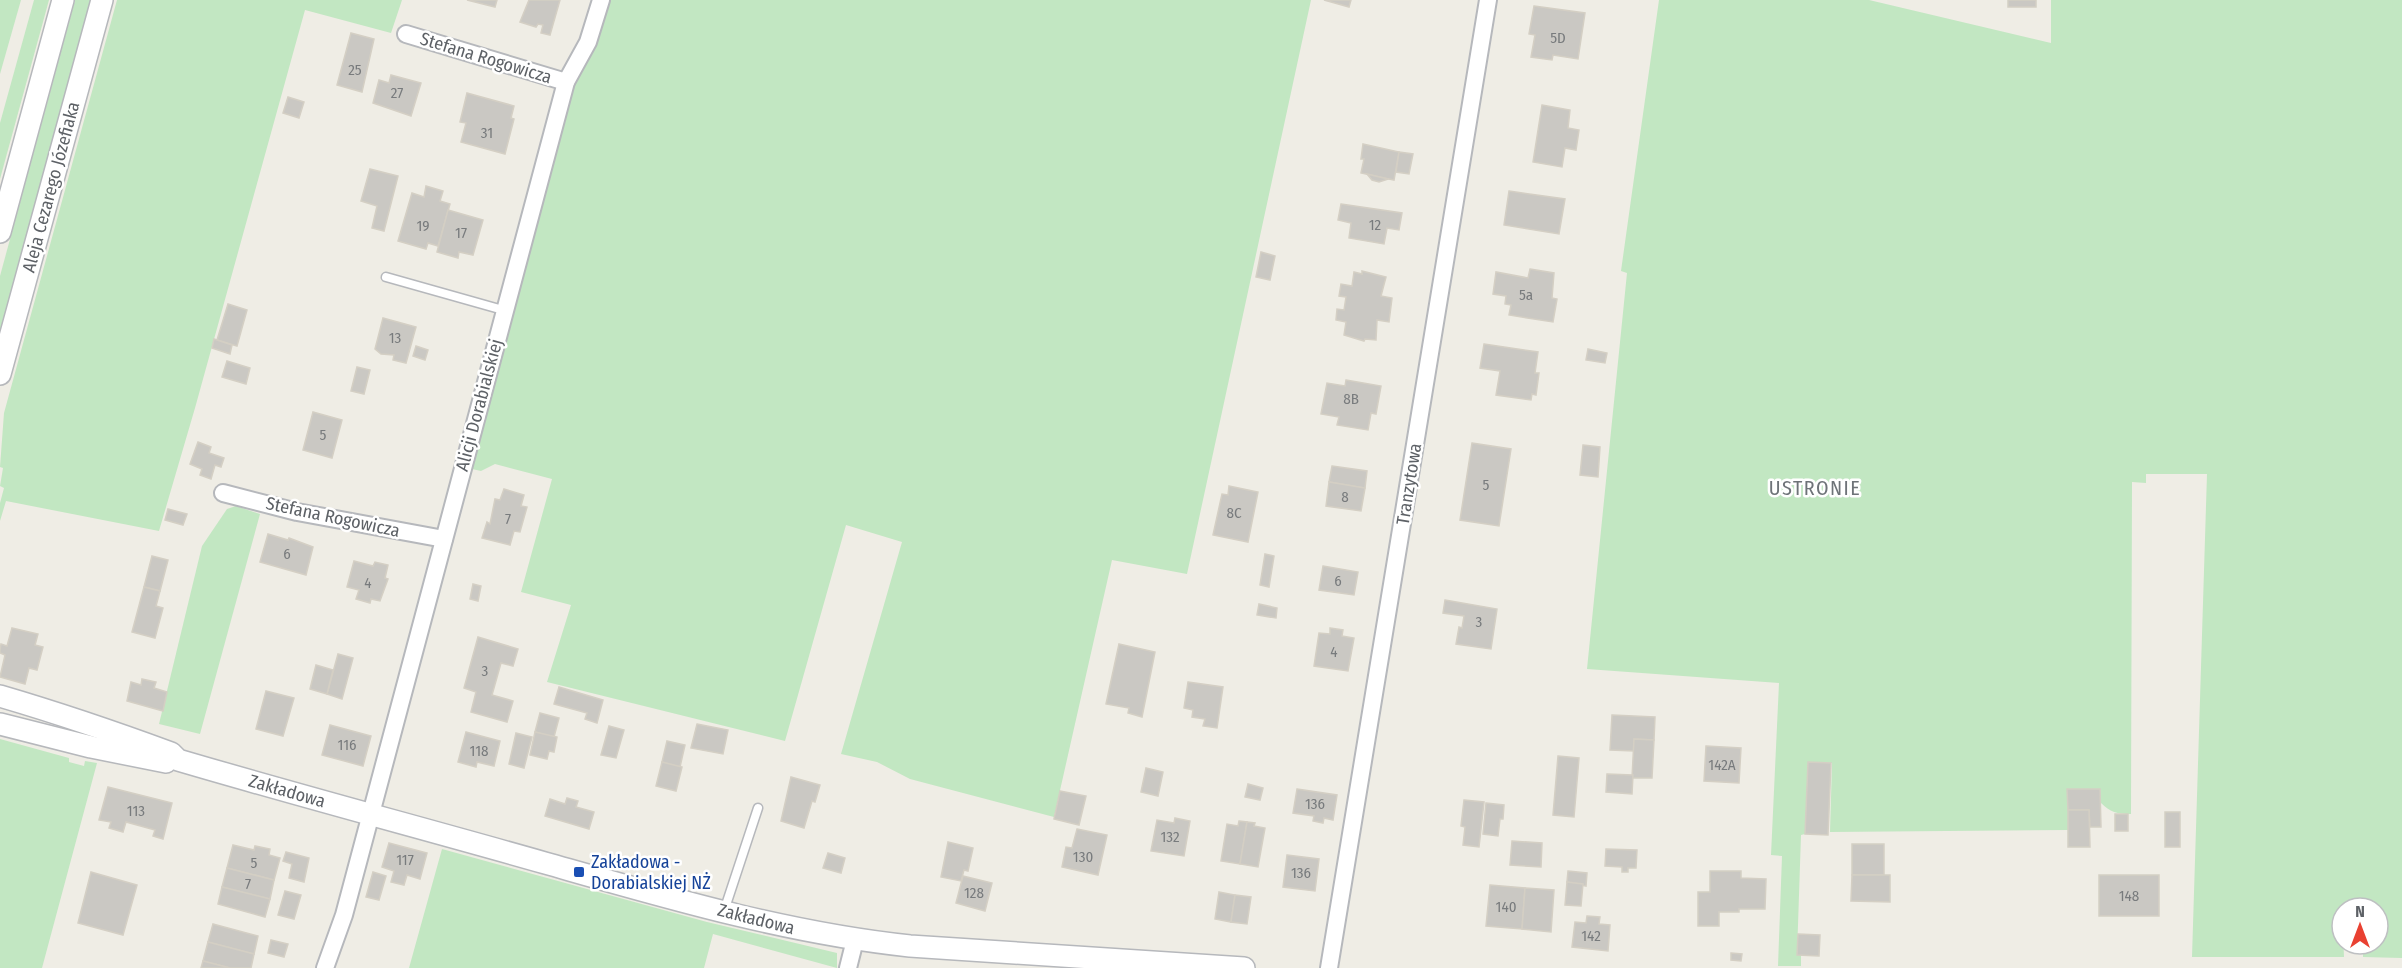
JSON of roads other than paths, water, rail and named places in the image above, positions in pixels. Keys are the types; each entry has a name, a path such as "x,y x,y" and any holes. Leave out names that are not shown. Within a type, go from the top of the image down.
{"street":[{"name":"Aleja Cezarego Józefiaka","path":"0,232 63,0"},
{"name":"Aleja Cezarego Józefiaka","path":"0,374 102,0"},
{"name":"Alicji Dorabialskiej","path":"325,968 341,925 371,815 503,310 566,82 588,42 601,0"},
{"name":"Tranzytowa","path":"1329,968 1488,0"},
{"name":"Stefana Rogowicza","path":"406,34 566,82"},
{"name":"Stefana Rogowicza","path":"223,493 297,512 444,539"},
{"name":"Zakładowa","path":"0,696 104,728 171,753 178,760 784,927 855,940 921,947 1244,968"},
{"name":"Zakładowa","path":"0,724 108,751 169,763 178,760"},
{"path":"848,968 855,940"}],"lane":[{"path":"386,277 503,310"},
{"path":"724,911 758,808"}],"place":[{"name":"Zakładowa - Dorabialskiej NŻ","path":"579,872"}],"district":[{"name":"USTRONIE","path":"1815,488"}]}
